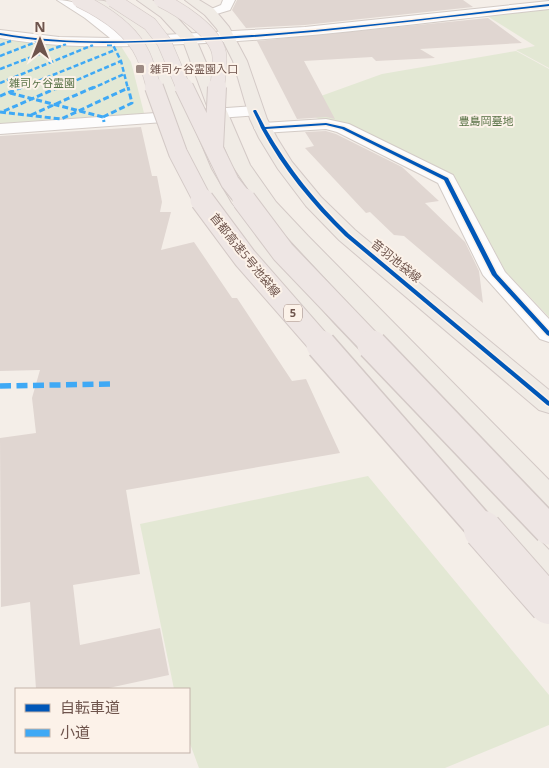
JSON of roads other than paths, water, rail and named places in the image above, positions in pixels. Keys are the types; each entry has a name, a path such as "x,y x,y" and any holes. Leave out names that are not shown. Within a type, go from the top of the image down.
{"highway":[{"name":"首都高速5号池袋線","path":"79,0 111,18 137,44 143,55 168,131 180,157 194,185 233,243 549,605"},
{"path":"114,0 150,24 164,42 214,154 248,209 282,252 549,530"},
{"path":"161,0 195,21 214,42 219,52 220,64 215,98 214,154"}],"main road":[{"path":"100,0 140,27 150,41 201,169 218,198 254,248 324,328 549,572"},
{"path":"143,0 166,14 190,40 218,114 241,165 269,206 300,241 549,499"},
{"name":"音羽池袋線","path":"191,0 218,19 232,39 259,120 286,168 320,210 549,404"}],"street":[{"path":"63,0 90,15 124,42"},
{"path":"210,12 226,7 229,0"},
{"path":"0,34 19,38 124,42 232,39 549,5"},
{"path":"410,9 420,19"},
{"path":"0,129 218,114 259,120 326,124 342,128 446,179 495,275 549,334"}],"place":[{"name":"雑司ヶ谷霊園入口","path":"140,69"}],"park label":[{"name":"雑司ヶ谷霊園","path":"42,83"},
{"name":"豊島岡墓地","path":"486,121"}]}
